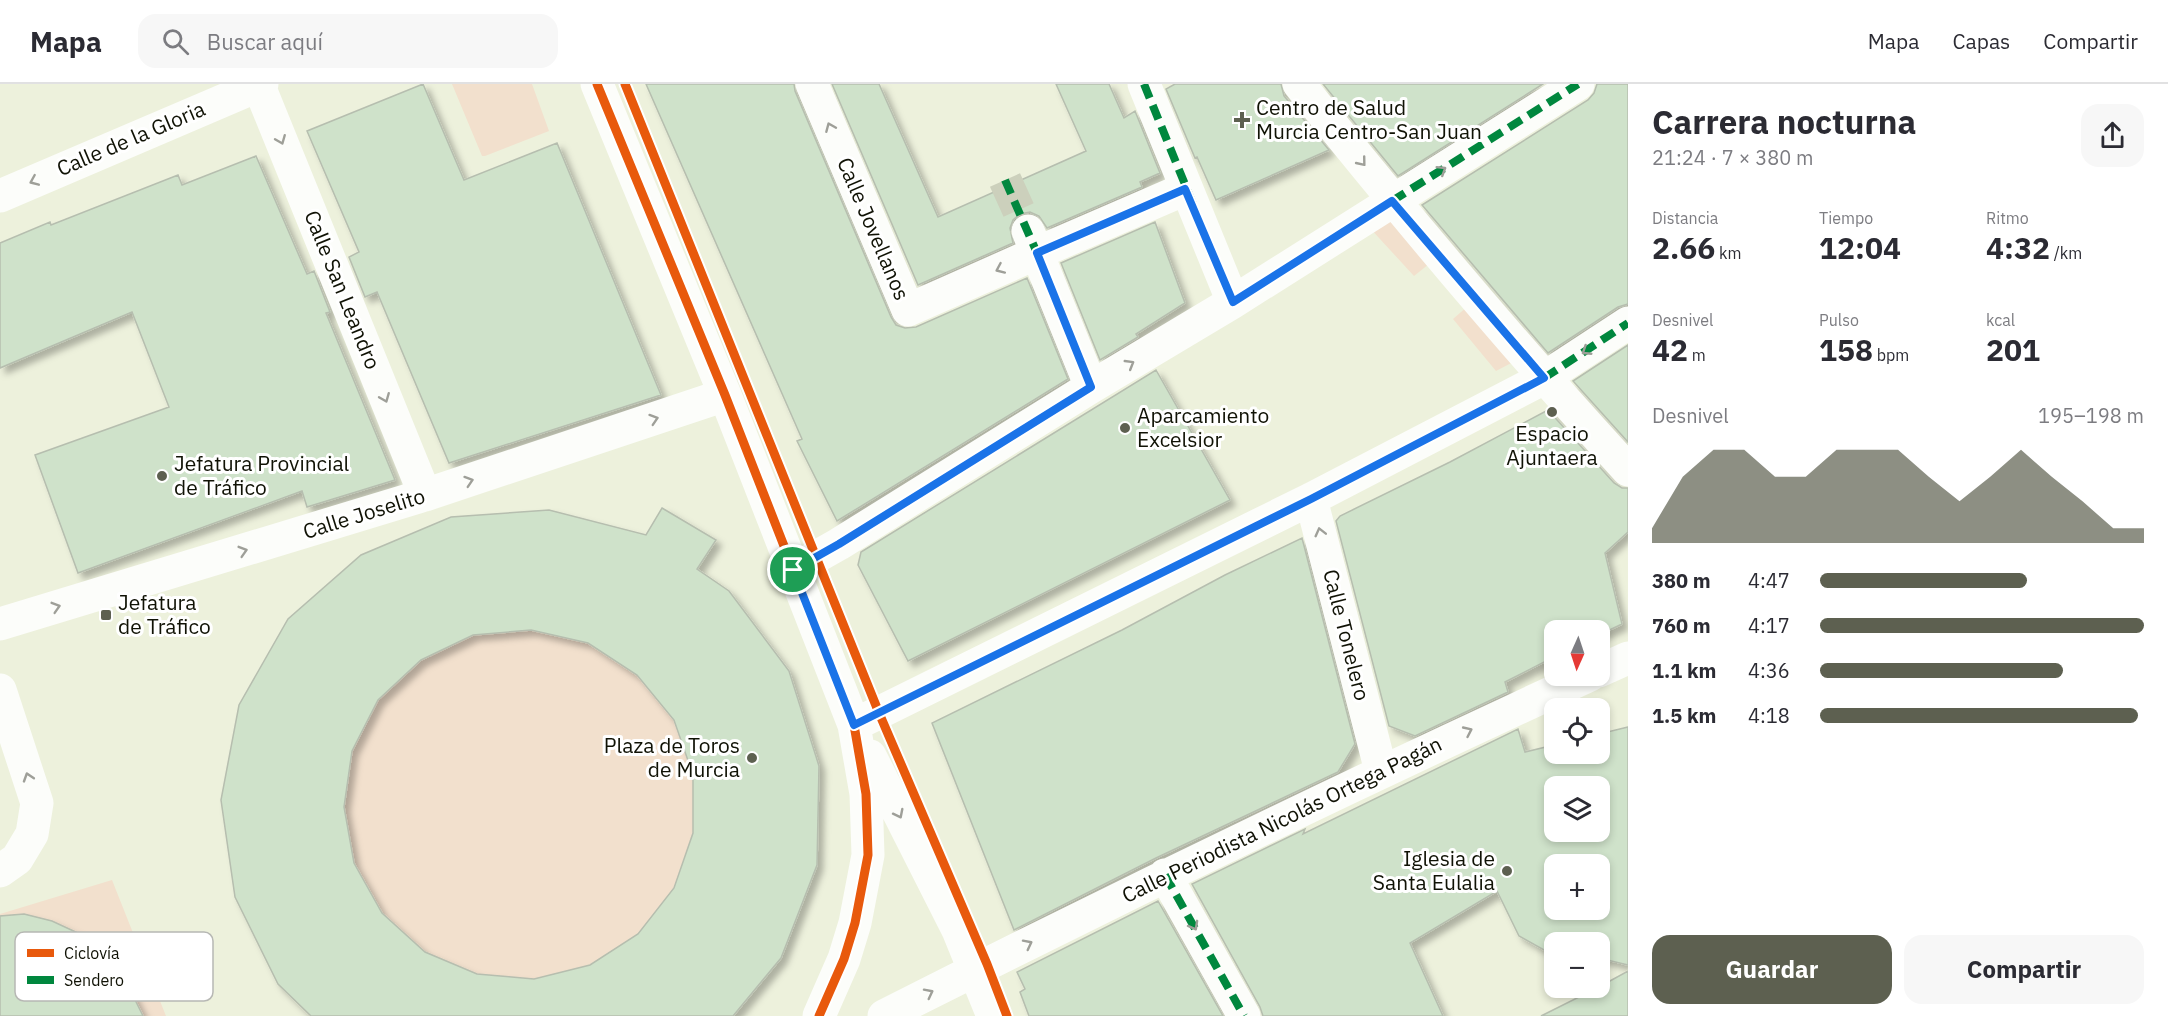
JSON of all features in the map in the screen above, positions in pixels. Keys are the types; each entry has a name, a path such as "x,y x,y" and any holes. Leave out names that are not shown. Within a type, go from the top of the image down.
{"street":[{"path":"597,84 724,395 854,725 958,930 993,1016"},
{"name":"Calle Jovellanos","path":"812,84 908,310 1032,242"},
{"path":"1144,84 1233,302"},
{"path":"1299,84 1392,201 1544,378 1628,470"},
{"path":"793,570 1233,302 1578,84"},
{"name":"Calle de la Gloria","path":"0,196 202,96 261,85"},
{"name":"Calle San Leandro","path":"261,85 425,495"},
{"path":"1091,387 1032,242 1185,189"},
{"path":"854,725 1311,499 1544,378 1628,323"},
{"name":"Calle Joselito","path":"0,624 425,495 724,395"},
{"name":"Calle Tonelero","path":"1311,499 1381,771"},
{"path":"1610,666 1628,658"},
{"name":"Calle Periodista Nicolás Ortega Pagán","path":"884,1016 1165,875 1381,771 1566,686"},
{"path":"0,690 37,803 32,834 17,859 0,871"},
{"path":"819,1016 844,959 855,923 868,855 866,794 854,725"},
{"path":"1165,875 1244,1016"}],"shaded area":[{"path":"452,84 532,84 549,131 482,156"},
{"path":"1393,210 1439,256 1414,276 1368,226"},
{"path":"1476,299 1519,359 1496,371 1453,319"},
{"name":"Plaza de Toros de Murcia","path":"662,508 716,540 697,569 817,865 781,958 733,1016 311,1016 278,984 235,897 221,800 239,705 288,619 361,555 451,517 549,510 646,535"},
{"path":"112,880 133,932 15,932 15,1001 160,1001 166,1016 0,1016 0,914"}],"building":[{"path":"423,84 464,180 557,143 661,395 449,463 377,292 365,297 349,257 359,252 307,131"},
{"path":"646,84 794,84 795,91 896,325 905,328 916,327 1027,278 1068,379 837,521 797,441 802,439"},
{"path":"832,84 879,84 938,217 1086,151 1056,84 1109,84 1124,118 1135,111 1160,173 1140,182 1142,187 1047,228 1039,216 1030,212 1020,214 1013,220 1010,228 1013,243 918,285"},
{"name":"Centro de Salud Murcia Centro-San Juan","path":"1175,84 1281,84 1284,96 1329,150 1216,200 1197,157 1195,158 1166,89"},
{"path":"1323,84 1543,84 1398,176"},
{"path":"1597,84 1628,84 1628,304 1618,307 1548,353 1422,205 1588,100"},
{"path":"256,156 307,274 314,271 330,312 326,313 395,480 307,507 302,491 78,573 35,455 169,407 132,312 0,368 0,243 178,175 182,185"},
{"path":"1155,222 1185,303 1136,334 1138,337 1100,360 1061,263"},
{"path":"1628,345 1628,442 1573,381"},
{"name":"Aparcamiento Excelsior","path":"1156,370 1230,500 908,661 858,565 861,552"},
{"path":"1548,410 1614,483 1622,488 1628,488 1628,532 1605,553 1622,624 1610,630 1610,620 1544,620 1544,662 1505,682 1508,692 1415,736 1389,726 1336,521 1340,516 1450,462"},
{"name":"Plaza de Toros de Murcia","path":"662,508 716,540 697,569 729,591 789,671 819,766 817,865 781,958 733,1016 311,1016 278,984 235,897 221,800 239,705 288,619 361,555 451,517 549,510 646,535","holes":["531,630 588,643 637,675 674,720 693,775 693,833 674,888 638,934 590,965 534,979 477,974 425,952 382,913 354,863 344,807 352,751 378,700 421,660 473,635"]},
{"path":"1302,538 1355,744 1338,772 1156,858 1014,930 932,723"},
{"path":"1628,727 1628,965 1610,961 1610,932 1544,932 1544,950 1519,936 1497,891 1410,943 1443,1016 1263,1016 1192,884 1305,829 1303,834 1518,729 1525,752 1544,747 1544,764 1610,764 1610,731"},
{"path":"1158,901 1223,1016 1029,1016 1020,992 1025,989 1017,972"},
{"path":"24,914 52,921 76,932 15,932 15,1001 136,1001 143,1016 0,1016 0,916"},
{"path":"1628,971 1628,1016 1541,1016 1577,998 1610,998 1610,981"}],"tunnel":[{"path":"1005,180 1028,231"}],"marked path":[{"path":"1144,84 1233,302"},
{"path":"1392,201 1578,84"},
{"path":"1005,180 1037,253 1185,189"},
{"path":"1544,378 1628,323"},
{"path":"1165,875 1244,1016"}],"cycle path":[{"path":"597,84 725,395 854,725 866,794 868,855 855,923 844,959 819,1016"},
{"path":"625,84 879,713 987,964 1007,1016"}],"place":[{"name":"Centro de Salud Murcia Centro-San Juan","path":"1242,120"},
{"name":"Espacio Ajuntaera","path":"1552,412"},
{"name":"Aparcamiento Excelsior","path":"1125,428"},
{"name":"Jefatura Provincial de Tráfico","path":"162,476"},
{"name":"Jefatura de Tráfico","path":"106,615"},
{"name":"Plaza de Toros de Murcia","path":"752,758"},
{"name":"Iglesia de Santa Eulalia","path":"1507,871"}],"route":[{"path":"1185,189 1233,302 1392,201 1544,378 1311,499 854,725 793,570 839,544 1091,387 1037,253 1185,189"}]}
